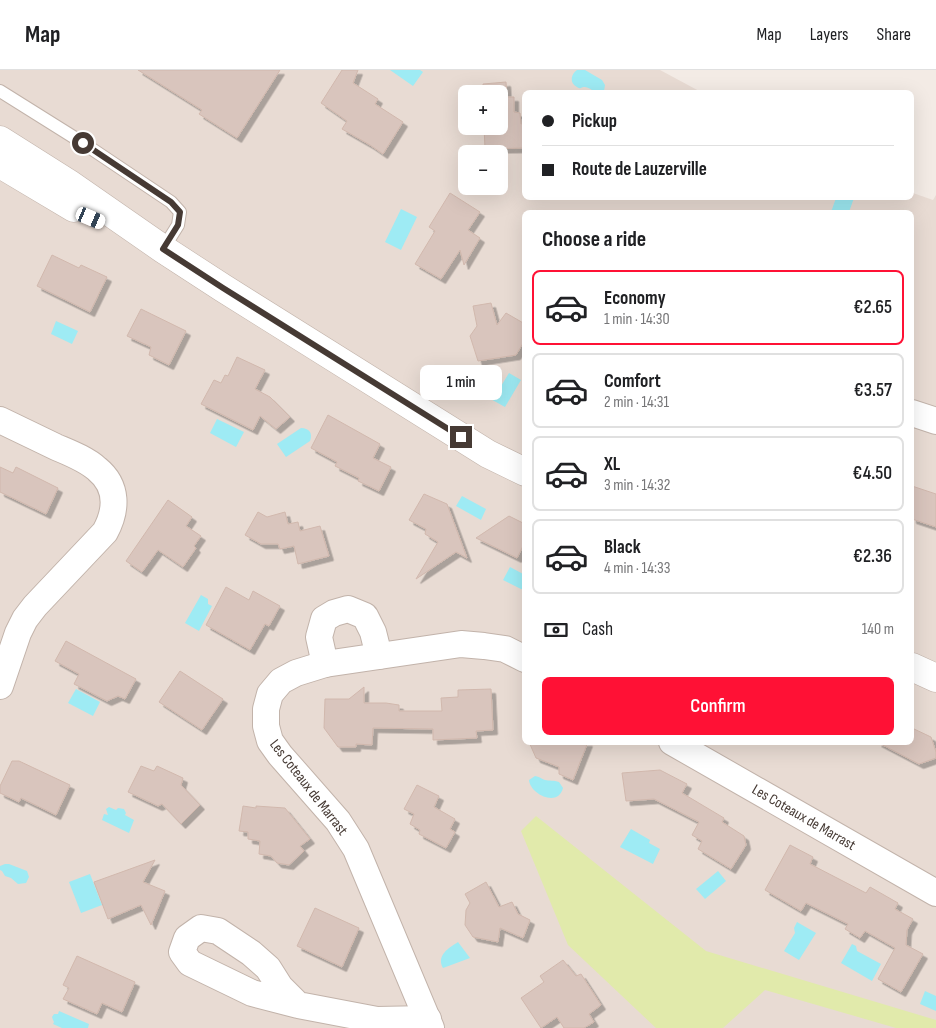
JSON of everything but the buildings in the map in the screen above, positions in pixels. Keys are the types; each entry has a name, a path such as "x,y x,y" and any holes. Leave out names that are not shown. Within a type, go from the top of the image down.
{"street":[{"path":"0,140 68,183 223,288 488,454 522,471"},
{"path":"0,164 91,218 163,249"},
{"path":"914,414 936,421"},
{"path":"0,420 82,459 98,469 107,479 113,491 114,507 105,532 25,619 18,632 0,686"},
{"path":"325,664 319,637 324,619 334,613 348,609 365,616 373,632 379,656"},
{"name":"Les Coteaux de Marrast","path":"298,1005 376,1020 430,1024 356,850 338,821 270,741 266,726 266,710 270,694 281,681 296,673 325,664 461,644 505,650 522,658"},
{"path":"914,667 936,678"},
{"name":"Les Coteaux de Marrast","path":"677,745 936,893"}],"lane":[{"path":"0,91 83,143 171,202 180,212 178,225 163,249"}],"shaded area":[{"path":"0,70 660,70 697,90 522,90 522,200 914,200 914,193 933,200 936,195 936,1028 0,1028"}],"green space":[{"path":"536,816 706,951 936,1020 936,1028 896,1028 765,990 723,1028 656,1028 568,945 521,831"}],"water":[{"path":"390,70 420,70 423,72 413,86"},
{"path":"577,70 585,70 602,80 605,85 604,90 592,90 574,85 573,74"},
{"path":"835,200 853,200 850,210 832,210"},
{"path":"401,209 417,217 401,250 385,242"},
{"path":"56,321 78,331 72,344 51,334"},
{"path":"509,373 521,380 505,407 487,397 492,388 498,391"},
{"path":"217,419 244,432 236,447 210,433"},
{"path":"301,428 310,432 310,441 286,457 277,444"},
{"path":"462,496 486,509 481,520 456,506"},
{"path":"510,567 522,573 522,589 521,589 503,580"},
{"path":"201,595 208,599 208,604 212,606 199,631 185,623"},
{"path":"76,689 100,702 93,716 68,703"},
{"path":"535,776 559,782 563,788 560,794 550,798 539,794 534,790 529,780"},
{"path":"109,807 116,810 118,808 124,809 125,815 134,820 129,833 102,820 104,814 108,815 106,809"},
{"path":"631,829 650,840 649,843 660,849 653,864 620,847"},
{"path":"5,864 27,871 29,877 26,883 18,884 5,876 0,870 0,866"},
{"path":"718,871 726,881 705,899 696,889"},
{"path":"90,874 102,905 81,913 69,882"},
{"path":"797,922 816,933 799,960 784,951 795,933 794,928"},
{"path":"458,942 470,958 443,968 441,959 444,952"},
{"path":"852,944 856,946 857,951 881,964 872,981 841,963"},
{"path":"925,991 936,996 936,1011 920,1004"},
{"path":"59,1011 89,1024 88,1028 62,1028 53,1024 52,1017 54,1014 58,1014"}],"route":[{"path":"83,143 171,202 180,212 178,225 163,249 461,437"}]}
